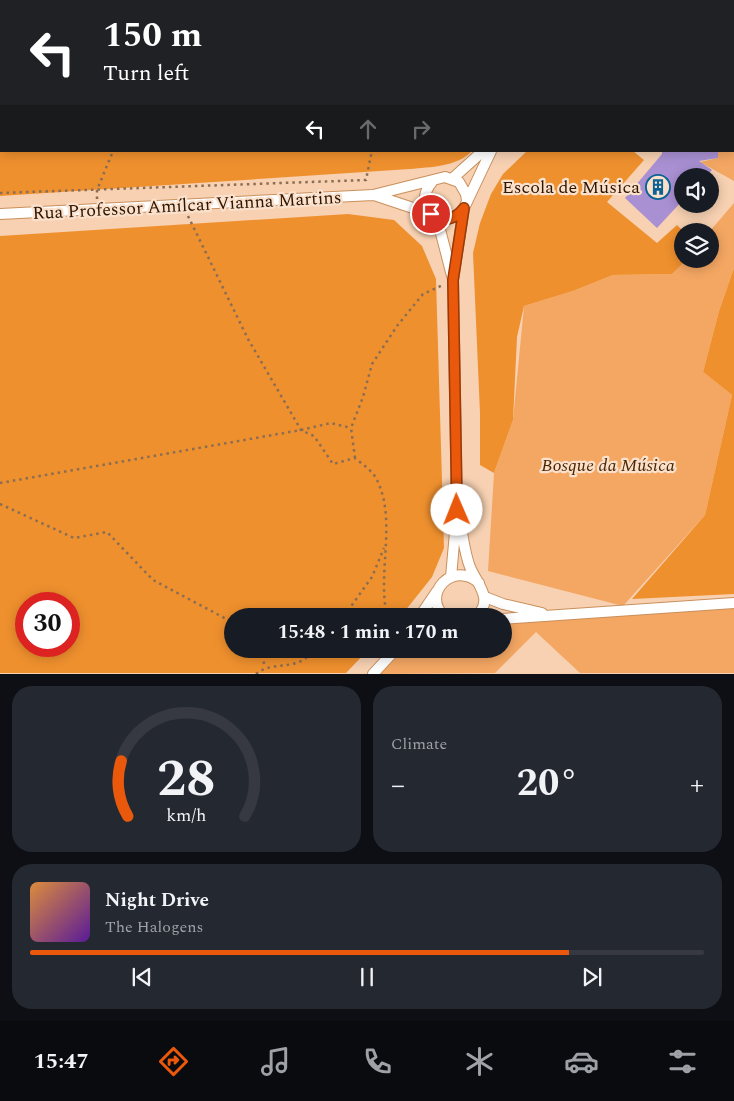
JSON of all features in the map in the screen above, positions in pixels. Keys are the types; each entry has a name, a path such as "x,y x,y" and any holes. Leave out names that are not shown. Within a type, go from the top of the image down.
{"street":[{"path":"453,178 482,152"},
{"path":"451,577 457,510 453,280 466,205 492,152"},
{"path":"445,177 453,178 464,187 466,205 453,218 444,220 434,216 426,208 424,199 426,188 432,182 445,177"},
{"name":"Rua Professor Amílcar Vianna Martins","path":"0,214 373,195 432,182"},
{"name":"Rua Professor Amílcar Vianna Martins","path":"373,195 434,216"},
{"path":"434,216 453,280"},
{"path":"457,510 470,567 484,592 483,608"},
{"path":"425,608 439,588 451,577 464,575 472,577 484,592 503,604 555,615"},
{"path":"439,588 436,596 439,608"},
{"path":"512,618 734,602"},
{"path":"373,674 388,658"}],"path":[{"path":"97,190 113,152"},
{"path":"0,193 366,180 371,155 369,152"},
{"path":"183,206 248,339 301,430 314,436 333,464 355,458"},
{"path":"386,608 384,547 386,506 376,478 355,458 351,428 363,397 372,364 397,326 423,294 453,280"},
{"path":"0,483 301,430 330,423 351,428"},
{"path":"0,504 74,538 107,532 154,580 224,618"},
{"path":"350,608 372,578 384,547"},
{"path":"263,658 265,666"},
{"path":"256,674 265,666 282,666 305,658"}],"green space":[{"path":"718,152 734,152 734,181 719,173 719,168 711,168 700,162 718,158"},
{"name":"Bosque da Música","path":"734,203 734,268 719,311 703,372 732,395 705,515 623,606 488,571 494,473 513,420 524,306 573,291 613,275 672,274 678,268 719,268 719,223 717,223"},
{"path":"734,607 734,673 580,673 536,632 512,656 512,623"},
{"path":"393,658 510,658 495,673 379,674"}],"shaded area":[{"path":"0,152 471,152 451,163 426,168 0,196"},
{"path":"526,152 634,152 644,160 607,202 657,243 674,228 674,268 678,268 672,274 613,275 573,291 524,306 517,337 513,420 494,473 480,465 480,413 473,253 480,223 491,194 503,174"},
{"path":"348,214 394,220 422,246 436,279 444,548 432,577 407,608 224,608 224,658 360,658 346,673 0,673 0,236"},
{"path":"734,268 734,594 632,599 705,515 732,395 703,372 719,311"}],"building":[{"name":"Escola de Música","path":"662,152 718,152 718,158 699,161 709,168 674,168 674,210 657,228 625,198"}],"place":[{"name":"Escola de Música","path":"658,187"}],"route":[{"path":"431,214 444,220 460,214 464,208 453,280 457,510"}]}
